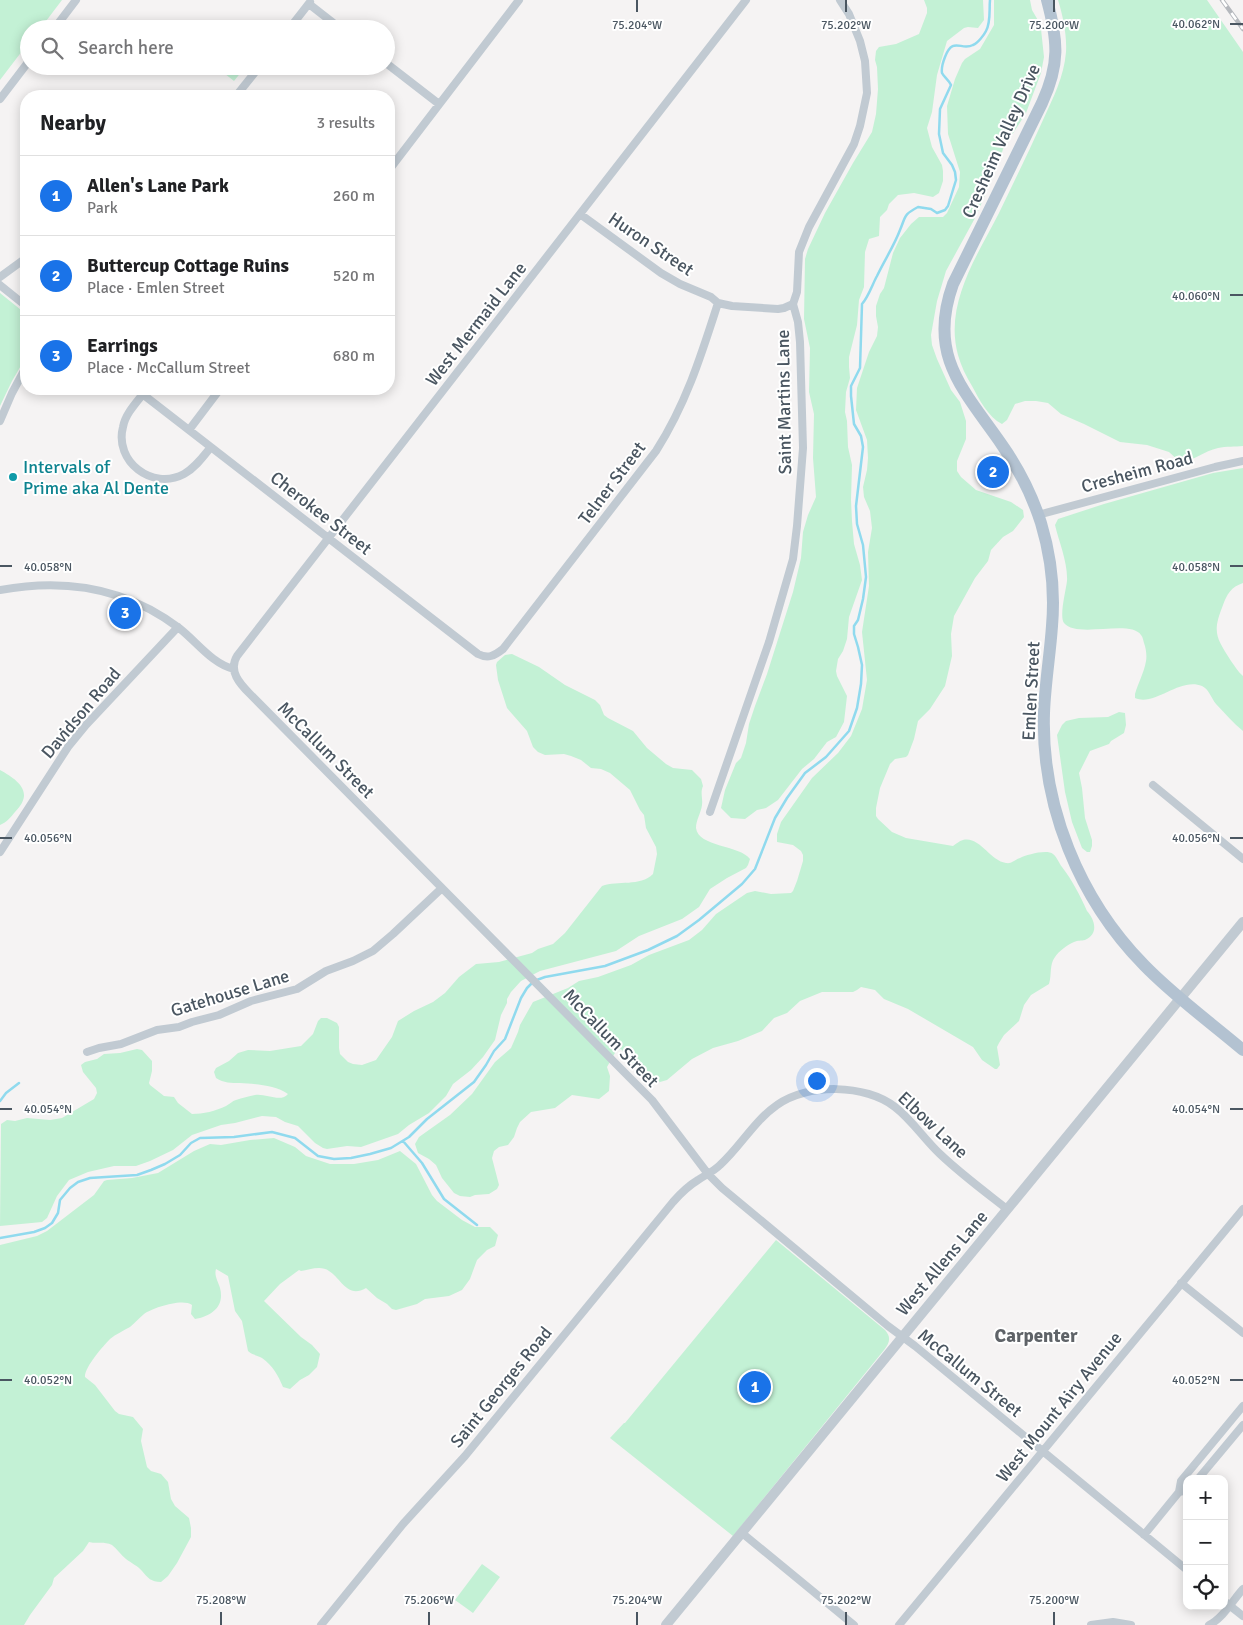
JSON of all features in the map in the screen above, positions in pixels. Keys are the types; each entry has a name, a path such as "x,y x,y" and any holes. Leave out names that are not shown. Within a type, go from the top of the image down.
{"main road":[{"name":"Cresheim Valley Drive","path":"951,291 1051,82 1055,66 1056,48 1054,26 1047,0"},
{"name":"Emlen Street","path":"951,291 945,314 944,332 946,350 952,369 970,401 1012,459 1029,491 1048,549 1052,585 1052,626 1045,690 1046,762 1056,814 1077,869 1100,910 1117,935 1134,955 1180,998 1243,1050"}],"street":[{"path":"61,20 76,0"},
{"path":"395,162 519,0"},
{"name":"West Mermaid Lane","path":"234,669 237,656 746,0"},
{"name":"Saint Martins Lane","path":"710,812 769,642 785,588 796,540 803,448 800,342 798,322 793,304 797,292 798,261 809,227 848,157 857,136 865,105 867,82 863,51 853,23 840,0"},
{"path":"296,20 310,2 331,20"},
{"path":"395,70 439,104"},
{"path":"0,99 20,73"},
{"path":"241,90 253,75"},
{"name":"Huron Street","path":"580,214 661,273 680,284 710,297 718,303 732,306 778,309 793,304"},
{"path":"0,277 20,262"},
{"path":"0,285 20,301"},
{"name":"Telner Street","path":"490,657 503,649 633,482 662,441 693,379 718,303"},
{"path":"0,421 20,378"},
{"path":"142,395 126,418 122,432 122,441 127,457 138,471 147,476 157,478 175,478 183,475 197,464 211,447"},
{"name":"Cherokee Street","path":"144,395 478,654 490,657"},
{"path":"189,430 215,395"},
{"name":"Cresheim Road","path":"1038,515 1243,461"},
{"name":"McCallum Street","path":"0,590 53,584 85,587 105,592 151,610 178,627 222,665 234,669 239,682 250,694 629,1077 655,1105 708,1174 735,1200 1183,1567"},
{"name":"Davidson Road","path":"0,852 68,747 86,725 178,627"},
{"path":"1153,785 1243,859"},
{"name":"Gatehouse Lane","path":"87,1052 121,1044 157,1030 179,1027 219,1015 251,1002 297,989 326,970 353,961 373,951 442,888"},
{"name":"West Allens Lane","path":"666,1625 1243,922"},
{"name":"Elbow Lane","path":"708,1174 722,1164 767,1113 783,1101 800,1093 815,1090 845,1090 873,1095 895,1107 940,1154 1007,1210"},
{"name":"Saint Georges Road","path":"321,1625 403,1524 465,1456 662,1215 690,1186 708,1174"},
{"name":"West Mount Airy Avenue","path":"899,1625 1243,1209"},
{"path":"1182,1283 1242,1332"},
{"path":"1186,1475 1243,1406"},
{"path":"1201,1475 1243,1425"},
{"path":"1144,1534 1183,1491 1181,1481 1183,1479"},
{"path":"742,1532 854,1625"},
{"path":"1228,1602 1243,1589"},
{"path":"1228,1604 1243,1616"},
{"path":"1212,1624 1222,1610"},
{"path":"1091,1625 1113,1622 1131,1625"}],"green space":[{"path":"0,0 62,0 47,20 20,20 20,54 0,80"},
{"path":"924,0 983,0 984,20 978,28 964,28 947,41 937,75 932,112 927,128 932,147 942,165 943,181 939,193 933,197 914,193 898,195 880,217 879,236 869,239 865,252 864,287 859,300 857,325 849,357 850,378 846,392 845,412 848,447 852,465 851,500 854,544 862,580 849,617 847,639 838,659 836,671 847,696 844,722 836,737 827,742 814,759 802,769 778,800 766,808 757,810 745,819 731,818 721,808 725,790 736,763 741,758 749,724 793,592 801,558 803,532 816,497 813,458 814,414 809,392 810,348 804,319 805,259 825,213 872,132 878,89 876,51 879,47 896,44 919,34 927,13"},
{"path":"994,0 1030,0 1032,10 1041,29 1044,57 1041,73 1026,113 1003,149 999,163 975,218 946,271 937,301 931,335 937,359 951,390 960,402 966,421 966,439 957,461 957,471 976,490 1011,502 1023,510 1024,517 1013,531 1003,537 991,550 988,561 975,578 954,616 951,634 952,656 945,686 930,709 918,721 908,755 895,759 890,764 880,788 876,816 892,832 906,838 953,846 962,840 969,840 980,845 995,858 1006,863 1036,853 1046,852 1053,854 1079,893 1094,923 1094,931 1085,940 1075,941 1061,950 1055,957 1052,963 1049,984 1031,995 1024,1005 1019,1021 1004,1035 999,1043 997,1047 1000,1065 997,1069 982,1060 973,1047 908,1009 884,999 875,990 861,987 853,992 822,992 800,1001 787,1013 774,1018 762,1031 738,1041 713,1048 692,1059 667,1080 653,1084 637,1069 621,1049 616,1051 607,1067 610,1076 609,1091 599,1099 572,1095 555,1108 531,1112 520,1122 514,1137 508,1145 499,1147 494,1151 492,1158 499,1185 497,1189 489,1194 470,1197 460,1196 454,1193 442,1178 436,1165 418,1153 415,1144 419,1137 450,1115 472,1094 495,1062 511,1048 520,1025 533,1002 568,988 579,981 598,977 631,965 649,955 689,940 702,930 716,914 747,893 755,891 771,894 791,893 793,891 803,861 803,855 793,845 777,842 777,834 781,822 812,778 838,753 851,736 862,709 867,680 862,632 869,586 868,552 872,528 870,511 864,497 863,487 868,458 867,440 856,410 857,388 869,352 877,336 876,306 884,288 893,253 900,238 919,217 943,217 947,213 959,187 960,172 948,134 947,106 962,63 980,49 994,25"},
{"path":"1058,0 1207,0 1243,52 1243,446 1218,448 1190,460 1180,462 1169,452 1147,445 1120,442 1061,414 1048,403 1036,401 1025,401 1015,404 1007,420 1002,424 992,417 984,407 962,367 955,336 955,317 965,281 1032,143 1063,70 1066,39"},
{"path":"226,75 239,75 234,81"},
{"path":"0,293 20,309 20,367 0,406"},
{"path":"1243,468 1243,583 1232,589 1228,594 1220,614 1217,634 1231,661 1243,676 1243,731 1216,704 1208,691 1202,686 1185,685 1151,699 1135,698 1146,657 1142,637 1135,631 1115,628 1080,629 1064,623 1062,609 1067,574 1055,525 1058,519 1104,504 1213,473"},
{"path":"512,654 539,667 565,685 595,700 600,705 604,715 633,731 647,748 666,764 673,768 692,770 701,779 703,786 702,805 696,825 698,834 711,842 745,854 750,859 746,868 710,889 699,907 682,919 639,936 616,951 540,971 521,981 507,999 495,1040 483,1057 471,1070 453,1084 446,1096 429,1113 398,1134 361,1147 347,1146 327,1149 315,1143 298,1126 276,1117 262,1116 221,1125 192,1135 173,1150 150,1161 136,1166 114,1166 88,1172 69,1180 57,1196 47,1218 42,1222 0,1226 1,1124 7,1120 15,1121 27,1118 50,1120 62,1118 94,1099 97,1093 96,1088 83,1072 81,1065 85,1062 97,1059 104,1054 137,1049 142,1050 152,1061 150,1085 164,1096 174,1097 178,1103 192,1114 214,1111 235,1100 253,1095 285,1097 288,1094 271,1087 222,1081 216,1078 214,1072 216,1068 229,1061 238,1053 248,1050 270,1051 301,1046 313,1034 321,1018 327,1018 337,1023 339,1027 340,1054 348,1062 362,1065 376,1060 392,1037 398,1021 433,1002 445,993 459,977 476,964 499,962 532,953 553,944 565,933 602,886 642,881 653,874 657,854 656,847 646,828 644,815 630,790 610,773 601,769 591,768 581,760 564,754 545,755 538,752 533,747 527,731 507,708 498,680 496,665 505,655"},
{"path":"1119,712 1125,713 1126,725 1124,733 1109,744 1090,751 1079,773 1085,818 1092,840 1090,852 1087,852 1082,848 1072,822 1065,792 1057,735 1066,721 1079,718 1108,717"},
{"path":"0,770 18,782 22,787 24,798 21,805 9,819 0,825"},
{"path":"274,1138 295,1147 306,1156 330,1164 354,1164 378,1160 400,1151 416,1164 437,1201 462,1220 475,1227 490,1227 498,1235 495,1246 487,1250 477,1260 470,1279 462,1290 449,1296 425,1299 417,1304 396,1310 377,1298 366,1288 359,1291 349,1289 326,1269 299,1270 280,1284 264,1301 320,1354 317,1367 290,1389 283,1387 275,1371 266,1361 248,1351 242,1321 235,1311 228,1276 216,1269 221,1295 219,1305 211,1313 195,1319 191,1314 192,1305 175,1303 144,1314 130,1327 112,1337 91,1363 85,1377 95,1385 115,1411 119,1414 133,1417 143,1429 141,1441 147,1467 151,1471 161,1474 168,1482 171,1499 175,1506 189,1518 191,1537 177,1563 161,1582 150,1579 112,1545 89,1542 83,1551 54,1578 52,1585 24,1625 0,1625 0,1245 37,1236 47,1231 94,1195 104,1181 158,1173 194,1151 210,1144 221,1145"},
{"path":"776,1240 885,1330 889,1340 884,1350 733,1536 610,1438 625,1423"},
{"path":"482,1564 500,1577 473,1613 455,1600"}],"waterway":[{"path":"0,1238 34,1232 52,1223 58,1213 60,1200 78,1182 90,1178 137,1175 151,1170 180,1155 191,1143 200,1138 234,1137 272,1132 295,1138 318,1156 334,1159 351,1158 391,1148 409,1137 427,1119 474,1082 494,1051 505,1039 521,998 534,981 545,977 605,966 648,950 677,936 742,884 755,869 775,818 787,798 805,773 826,757 849,731 857,708 862,665 854,634 854,626 858,620 866,577 863,545 857,524 856,506 863,447 861,436 854,424 851,386 860,368 862,304 869,294 907,214 918,207 931,209 937,213 945,210 948,206 956,180 952,165 943,153 939,134 940,109 951,85 942,73 942,65 951,47 973,45 982,37 989,24 990,0"},
{"path":"0,1101 6,1093 19,1083"},
{"path":"403,1141 422,1163 444,1199 477,1225"}],"railway":[{"path":"1222,0 1243,29"}],"place":[{"name":"Buttercup Cottage Ruins","path":"993,472"},
{"name":"Intervals of Prime aka Al Dente","path":"13,477"},
{"name":"Earrings","path":"125,613"},
{"name":"Allen's Lane Park","path":"755,1387"}],"district":[{"name":"Carpenter","path":"1036,1335"}]}
